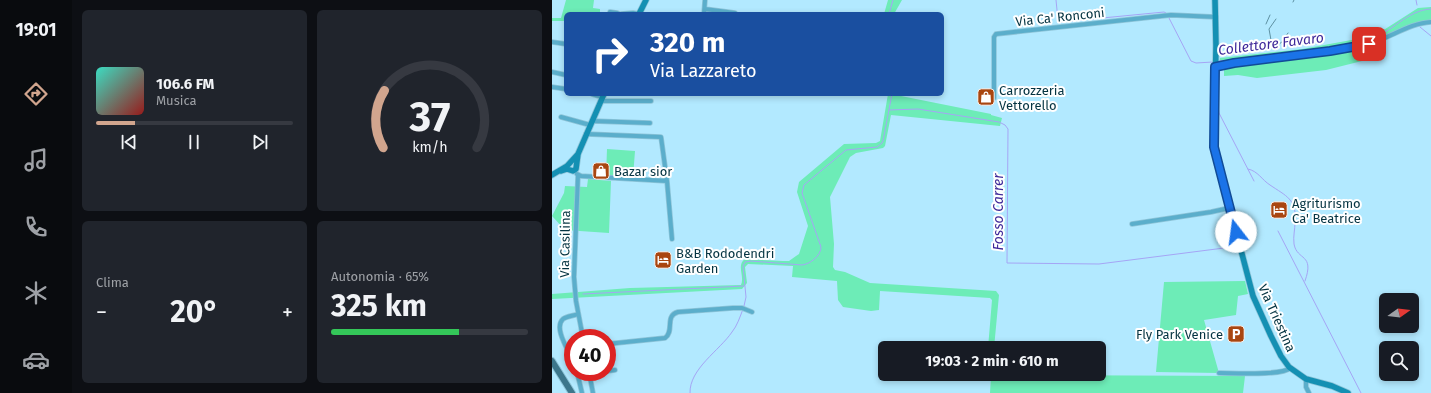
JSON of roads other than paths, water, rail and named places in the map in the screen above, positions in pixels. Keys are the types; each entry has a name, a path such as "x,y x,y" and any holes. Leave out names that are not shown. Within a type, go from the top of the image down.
{"main road":[{"path":"552,361 572,393"}],"street":[{"path":"639,12 646,0"},
{"path":"704,12 705,0"},
{"name":"Via Triestina","path":"1215,0 1216,57 1214,147 1255,301 1278,351 1290,368 1306,379 1332,386 1348,393"},
{"path":"610,12 617,12"},
{"name":"Via Ca' Ronconi","path":"994,98 994,37 996,34 1169,15 1216,17"},
{"path":"1215,67 1369,44 1419,24 1431,22"},
{"path":"552,42 564,44"},
{"path":"552,72 564,75"},
{"path":"552,87 564,89"},
{"path":"573,168 602,97 651,101"},
{"path":"561,117 591,123 650,123"},
{"path":"586,134 661,137 667,181 672,239"},
{"path":"573,168 581,176 667,181"},
{"path":"552,175 560,171 573,168"},
{"name":"Via Casilina","path":"573,168 574,272 578,314 581,329"},
{"path":"1132,224 1229,208"},
{"path":"616,343 665,338 670,333 671,317 674,313 678,312 743,309 752,312"},
{"path":"564,341 559,330 561,322 565,318 578,314"},
{"path":"571,317 580,323"},
{"path":"1219,373 1275,373 1290,368"},
{"path":"1306,379 1306,387 1309,393"},
{"path":"579,381 582,393"},
{"path":"591,381 593,393"}],"waterway":[{"path":"890,12 893,0"},
{"name":"Collettore Favaro","path":"1056,0 1058,20 1061,22 1166,13"},
{"path":"1416,0 1417,5"},
{"name":"Collettore Favaro","path":"1218,61 1294,54 1333,48 1369,40 1377,37 1414,13 1431,9"},
{"name":"Collettore Favaro","path":"1169,18 1191,61 1196,63 1213,62"},
{"path":"1420,27 1431,36"},
{"path":"1219,69 1219,113 1254,181"},
{"path":"744,306 746,297 743,266 745,262 751,261 802,265 812,261 817,256 821,250 821,247 802,193 804,185 846,150 877,147 882,143 892,96"},
{"name":"Fosso Carrer","path":"889,110 918,109 999,122 1005,125 1008,129 1007,263 1099,264 1232,247"},
{"path":"1248,169 1285,195 1292,203 1295,214 1294,244 1298,253 1307,261 1308,266 1305,281"},
{"path":"1278,231 1361,393"},
{"path":"583,294 744,286"},
{"path":"690,393 694,376 706,360 734,330 743,309"}],"tram line":[{"path":"1266,24 1270,15"},
{"path":"1271,40 1269,29 1276,19"},
{"path":"1279,44 1288,33"},
{"path":"1290,42 1295,38"}],"place":[{"name":"Carrozzeria Vettorello","path":"986,97"},
{"name":"Bazar sior","path":"601,171"},
{"name":"Agriturismo Ca' Beatrice","path":"1279,210"},
{"name":"B&B Rododendri Garden","path":"663,260"},
{"name":"Fly Park Venice","path":"1236,334"}]}
